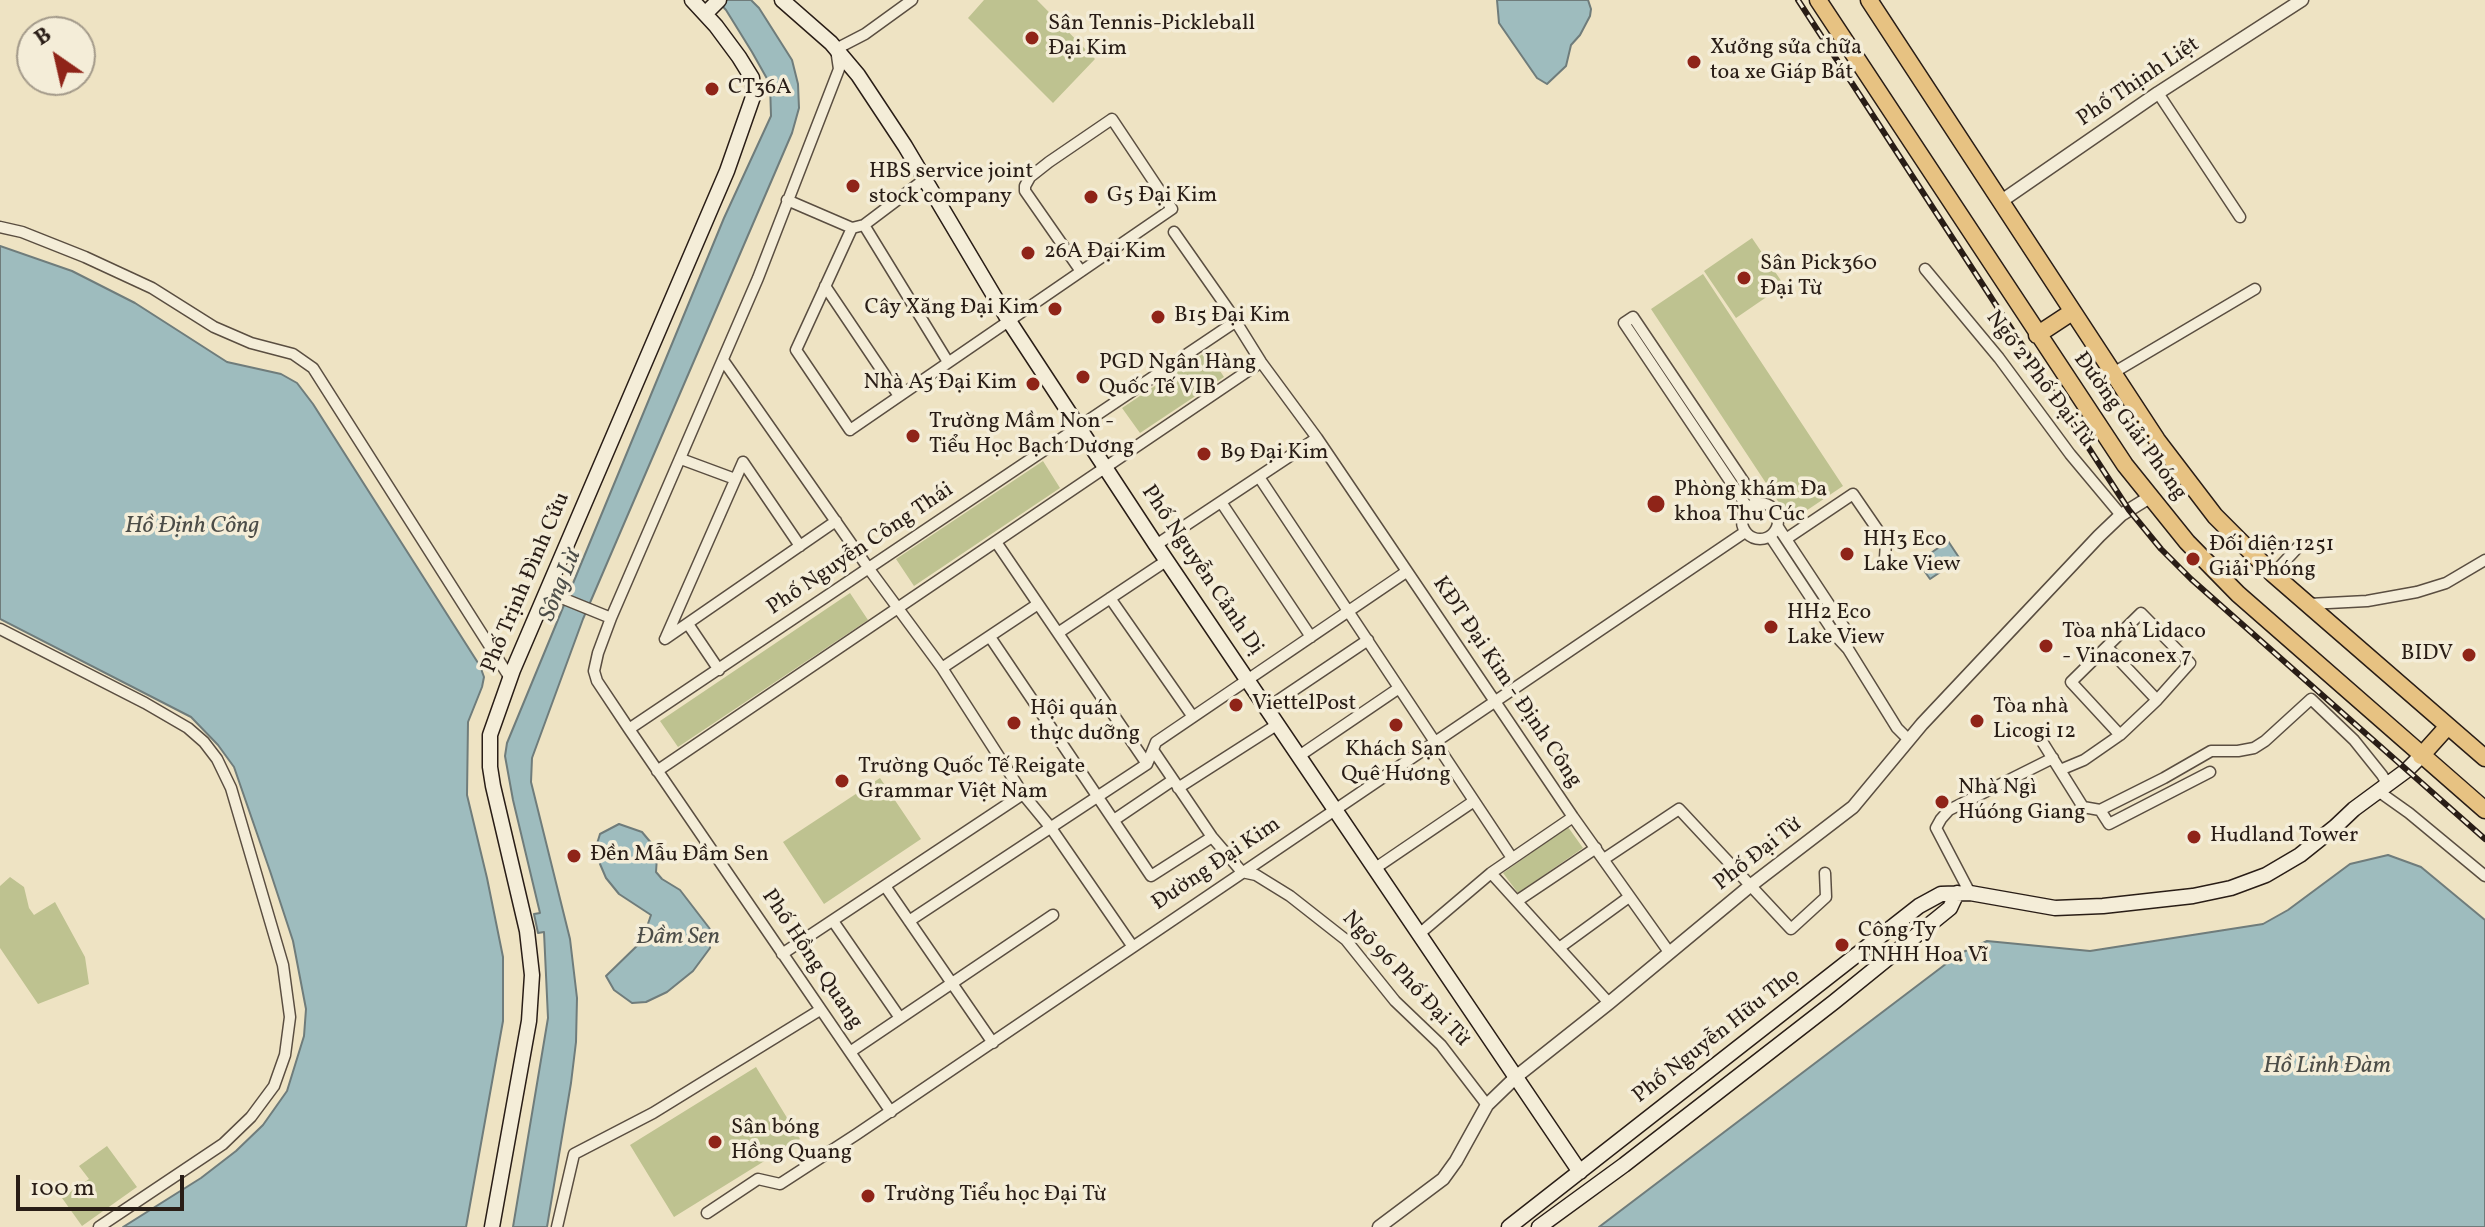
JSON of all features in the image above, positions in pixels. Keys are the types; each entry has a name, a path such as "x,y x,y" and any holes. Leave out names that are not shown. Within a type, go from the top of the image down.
{"main road":[{"name":"Phố Trịnh Đình Cửu","path":"492,1227 529,1021 532,975 527,931 490,767 490,735 510,678 553,594 727,171 754,94 752,78 713,6 692,0"},
{"name":"Phố Nguyễn Cảnh Dị","path":"782,0 836,49 858,75 925,179 1009,321 1166,561 1580,1172"},
{"name":"Đường Giải Phóng","path":"1818,0 2125,465 2187,542 2238,594 2485,810"},
{"name":"Đường Giải Phóng","path":"1869,0 2157,440 2215,516 2273,574 2485,758"},
{"path":"2037,335 2072,312"},
{"path":"2421,756 2448,726"},
{"name":"Phố Nguyễn Hữu Thọ","path":"1509,1227 1919,906 1941,894 1963,893 2055,908 2193,896 2231,888 2266,875 2300,855 2421,756"},
{"name":"Phố Nguyễn Hữu Thọ","path":"1539,1227 1847,992 1950,908 1963,893"}],"street":[{"path":"553,594 611,618 723,360 839,69 836,49 865,34 912,0"},
{"name":"Phố Thịnh Liệt","path":"2000,202 2158,93 2302,0"},
{"path":"2158,93 2240,217"},
{"path":"852,228 796,350 850,430 1172,209 1112,119 1039,170 1025,186 1025,191 1080,270"},
{"path":"787,200 852,228 864,225 925,179"},
{"path":"864,225 948,362"},
{"path":"0,227 22,232 85,257 152,288 214,327 251,343 293,354 313,368 510,678"},
{"name":"KĐT Đại Kim - Định Công","path":"1174,232 1573,817 1669,952"},
{"name":"Ngõ 2 Phố Đại Từ","path":"1925,269 1999,358 2070,454 2121,515"},
{"path":"825,286 899,396"},
{"path":"2113,373 2255,289"},
{"path":"1628,320 1753,506"},
{"name":"Phố Nguyễn Công Thái","path":"629,729 1235,322"},
{"path":"723,360 942,668 1023,794 1051,828 1133,947"},
{"path":"657,771 1261,362"},
{"path":"1156,545 1317,438"},
{"path":"681,459 735,479"},
{"path":"800,546 743,462 665,639 688,624 836,521"},
{"path":"1259,477 1512,858"},
{"path":"1786,539 1853,494 1886,542 1885,558"},
{"name":"Phố Đại Từ","path":"1379,1227 1443,1179 1487,1105 1517,1076 1750,886 1853,807 1996,644 2121,515 2150,497"},
{"path":"1221,502 1311,637"},
{"path":"1774,532 1760,540 1749,536 1742,517 1753,506 1764,504 1775,510 1778,515 1774,532 1836,636 1850,651 1897,728 1909,740"},
{"name":"Đường Đại Kim","path":"707,1213 758,1179 780,1184 891,1112 1745,532"},
{"path":"1774,532 1786,539 1846,630 1850,651"},
{"path":"909,921 1147,764 996,542"},
{"path":"2273,574 2301,544"},
{"path":"2309,604 2367,601 2417,592 2446,583 2485,560"},
{"path":"1058,633 1166,561"},
{"name":"KĐT Đại Kim - Định Công","path":"1147,764 1156,742 1406,572"},
{"path":"1110,598 1193,717"},
{"path":"942,668 1038,604"},
{"path":"2060,770 2084,760 2120,735 2190,663 2141,613 2071,682 2120,735"},
{"name":"Phố Hồng Quang","path":"611,618 598,653 594,671 597,681 891,1112"},
{"path":"688,624 719,670"},
{"path":"0,629 145,703 188,728 204,742 217,759 231,788 283,965 290,1017 285,1055 274,1086 251,1117 223,1144 99,1227"},
{"path":"990,637 1151,876 1212,837"},
{"path":"1267,708 1368,640"},
{"path":"2107,647 2157,700"},
{"path":"1299,756 1399,688"},
{"path":"2043,743 2083,807 2100,810 2211,751 2254,748 2311,699 2354,740 2382,775 2385,780 2381,789 2485,876"},
{"path":"1114,820 1278,724"},
{"path":"1153,750 1212,837 1242,872"},
{"path":"1963,893 1936,828 1941,819 1949,810 1971,798 2053,758"},
{"path":"2100,810 2109,824 2210,772"},
{"path":"782,954 1023,794"},
{"path":"1374,869 1474,801"},
{"path":"1604,859 1679,809 1791,929 1826,897 1825,873"},
{"name":"KĐT Đại Kim - Định Công","path":"1418,935 1491,873 1573,817"},
{"path":"1517,901 1596,848"},
{"name":"Ngõ 96 Phố Đại Từ","path":"1242,872 1256,875 1290,896 1346,940 1395,1001 1441,1045 1487,1105"},
{"path":"1491,873 1609,1003"},
{"path":"885,886 993,1043"},
{"path":"1559,948 1629,897"},
{"path":"850,1052 1053,915"},
{"path":"833,921 900,1018"},
{"path":"557,1227 574,1154 653,1113 820,1010"},
{"path":"1580,1172 1591,1189"}],"green space":[{"name":"Sân Tennis-Pickleball Đại Kim","path":"984,0 1037,0 1095,59 1053,103 968,18"},
{"name":"Sân Pick360 Đại Từ","path":"1752,238 1784,285 1736,318 1704,271"},
{"path":"1703,274 1843,486 1791,521 1651,309"},
{"path":"1207,351 1224,377 1140,433 1122,408"},
{"path":"1043,461 1060,488 914,586 896,559"},
{"path":"850,593 868,620 678,747 660,721"},
{"path":"880,778 921,839 824,904 783,842"},
{"path":"1568,827 1583,848 1518,893 1503,873"},
{"path":"10,877 24,887 34,915 55,902 85,957 89,984 38,1004 0,948 0,886"},
{"name":"Sân bóng Hồng Quang","path":"756,1067 800,1139 674,1217 630,1145"},
{"path":"107,1146 137,1187 82,1226 62,1198 89,1179 79,1166"}],"water":[{"path":"717,0 751,0 759,8 792,60 798,84 799,108 792,133 583,619 532,758 531,782 570,939 577,998 576,1042 547,1227 513,1227 548,1018 544,932 538,933 534,914 540,913 513,800 505,756 507,743 724,218 771,116 770,84"},
{"path":"1497,0 1588,0 1590,16 1571,45 1566,66 1547,84 1537,78 1499,23"},
{"name":"Hồ Định Công","path":"0,246 72,271 135,303 227,362 281,374 297,383 480,666 484,677 482,687 468,722 467,795 503,957 503,1021 466,1227 123,1227 201,1178 263,1125 287,1091 304,1036 306,1009 293,941 270,871 234,767 218,745 191,717 0,619"},
{"path":"1948,541 1960,559 1930,579 1918,562"},
{"name":"Đầm Sen","path":"619,824 642,832 652,844 657,857 656,872 680,890 710,929 710,948 693,971 667,992 646,1002 632,1003 614,990 606,976 642,941 651,915 619,894 606,878 600,864 596,847 600,834"},
{"name":"Hồ Linh Đàm","path":"2388,855 2421,867 2485,920 2485,1227 1599,1227 1959,954 1987,941 2090,951 2263,924 2288,910 2350,864"}],"railway":[{"path":"1798,0 2129,510 2191,579 2485,839"}],"place":[{"name":"Sân Tennis-Pickleball Đại Kim","path":"1032,38"},
{"name":"Xưởng sửa chữa toa xe Giáp Bát","path":"1694,62"},
{"name":"CT36A","path":"712,89"},
{"name":"HBS service joint stock company","path":"853,186"},
{"name":"G5 Đại Kim","path":"1091,197"},
{"name":"26A Đại Kim","path":"1028,253"},
{"name":"Sân Pick360 Đại Từ","path":"1744,278"},
{"name":"Cây Xăng Đại Kim","path":"1055,309"},
{"name":"B15 Đại Kim","path":"1158,317"},
{"name":"PGD Ngân Hàng Quốc Tế VIB","path":"1083,377"},
{"name":"Nhà A5 Đại Kim","path":"1033,384"},
{"name":"Trường Mầm Non - Tiểu Học Bạch Dương","path":"913,436"},
{"name":"B9 Đại Kim","path":"1204,454"},
{"name":"Phòng khám Đa khoa Thu Cúc","path":"1656,504"},
{"name":"HH3 Eco Lake View","path":"1847,554"},
{"name":"Đối diện 1251 Giải Phóng","path":"2193,559"},
{"name":"HH2 Eco Lake View","path":"1771,627"},
{"name":"Tòa nhà Lidaco - Vinaconex 7","path":"2046,646"},
{"name":"BIDV","path":"2469,655"},
{"name":"ViettelPost","path":"1236,705"},
{"name":"Tòa nhà Licogi 12","path":"1977,721"},
{"name":"Hội quán thực dưỡng","path":"1014,723"},
{"name":"Khách Sạn Quê Hương","path":"1396,725"},
{"name":"Trường Quốc Tế Reigate Grammar Việt Nam","path":"842,781"},
{"name":"Nhà Ngì Húóng Giang","path":"1942,802"},
{"name":"Hudland Tower","path":"2194,837"},
{"name":"Đền Mẫu Đầm Sen","path":"574,856"},
{"name":"Công Ty TNHH Hoa Vĩ","path":"1842,945"},
{"name":"Sân bóng Hồng Quang","path":"715,1142"},
{"name":"Trường Tiểu học Đại Từ","path":"868,1196"}],"water label":[{"name":"Sông Lừ","path":"562,586"}]}
